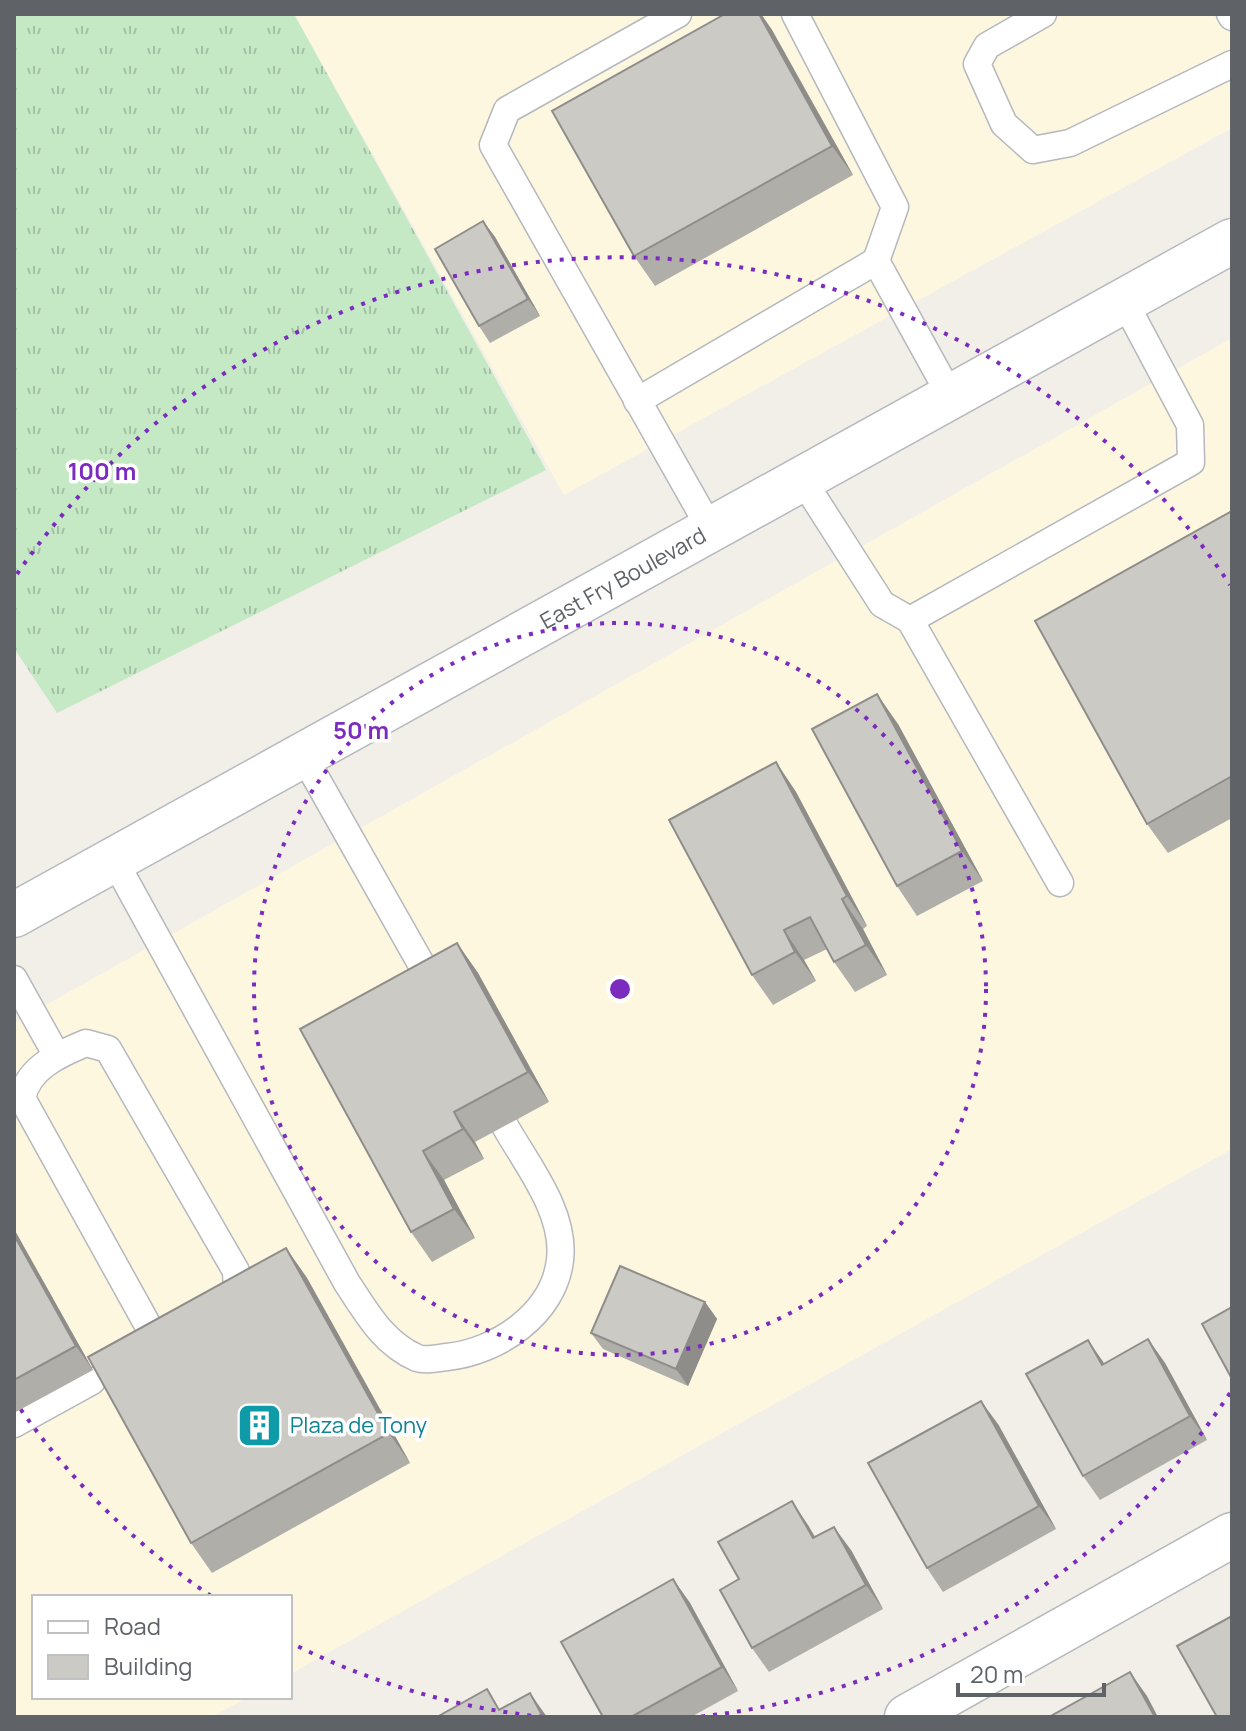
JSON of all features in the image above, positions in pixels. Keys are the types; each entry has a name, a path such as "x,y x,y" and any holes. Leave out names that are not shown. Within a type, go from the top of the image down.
{"main road":[{"name":"East Fry Boulevard","path":"14,915 1232,241"},
{"path":"907,1717 1232,1535"}],"lane":[{"path":"678,14 507,110 493,145 711,530"},
{"path":"637,401 876,261 895,207 795,14"},
{"path":"1043,14 987,46 977,64 1004,124 1033,150 1070,143 1232,64"},
{"path":"876,261 951,397"},
{"path":"910,620 1191,462 1190,425 1124,301"},
{"path":"802,479 882,604 910,620 1060,883"},
{"path":"303,755 439,995"},
{"path":"114,860 347,1283 384,1338 420,1360 473,1355 514,1332 546,1298 560,1261 557,1219 505,1126"},
{"path":"14,979 57,1056"},
{"path":"86,1043 108,1049 236,1271 237,1294 170,1333 151,1331 22,1098 25,1082 57,1056 86,1043"},
{"path":"14,1424 92,1381"}],"shaded area":[{"path":"294,14 1232,14 1232,128 564,495"},
{"path":"1232,338 1232,1149 292,1673 292,1595 32,1595 32,1699 244,1699 212,1717 14,1717 14,1023"}],"green space":[{"path":"14,14 294,14 546,470 57,713 14,648"}],"building":[{"path":"725,14 759,14 832,146 634,256 552,111"},
{"path":"483,221 528,299 479,326 435,249"},
{"path":"1232,511 1232,776 1147,824 1035,621"},
{"path":"877,694 962,851 897,886 812,729"},
{"path":"776,762 847,896 842,899 866,945 834,962 810,917 784,930 795,952 752,975 669,820"},
{"path":"457,943 528,1072 454,1112 463,1129 423,1151 454,1209 411,1232 300,1029"},
{"path":"14,1235 76,1346 14,1380"},
{"name":"Plaza de Tony","path":"286,1248 389,1433 191,1543 88,1357"},
{"path":"620,1266 705,1302 676,1369 591,1333"},
{"path":"1232,1307 1232,1379 1202,1324"},
{"path":"1148,1339 1190,1416 1083,1476 1026,1374 1088,1340 1102,1365"},
{"path":"981,1401 1039,1506 927,1568 868,1463"},
{"path":"792,1501 813,1538 834,1527 866,1585 752,1648 720,1590 739,1579 718,1542"},
{"path":"673,1579 722,1667 631,1717 603,1717 561,1642"},
{"path":"1232,1616 1232,1717 1217,1717 1177,1646"},
{"path":"1130,1672 1155,1717 1049,1717"},
{"path":"487,1689 499,1710 530,1693 543,1717 437,1717"}],"place":[{"name":"Plaza de Tony","path":"259,1425"}]}
